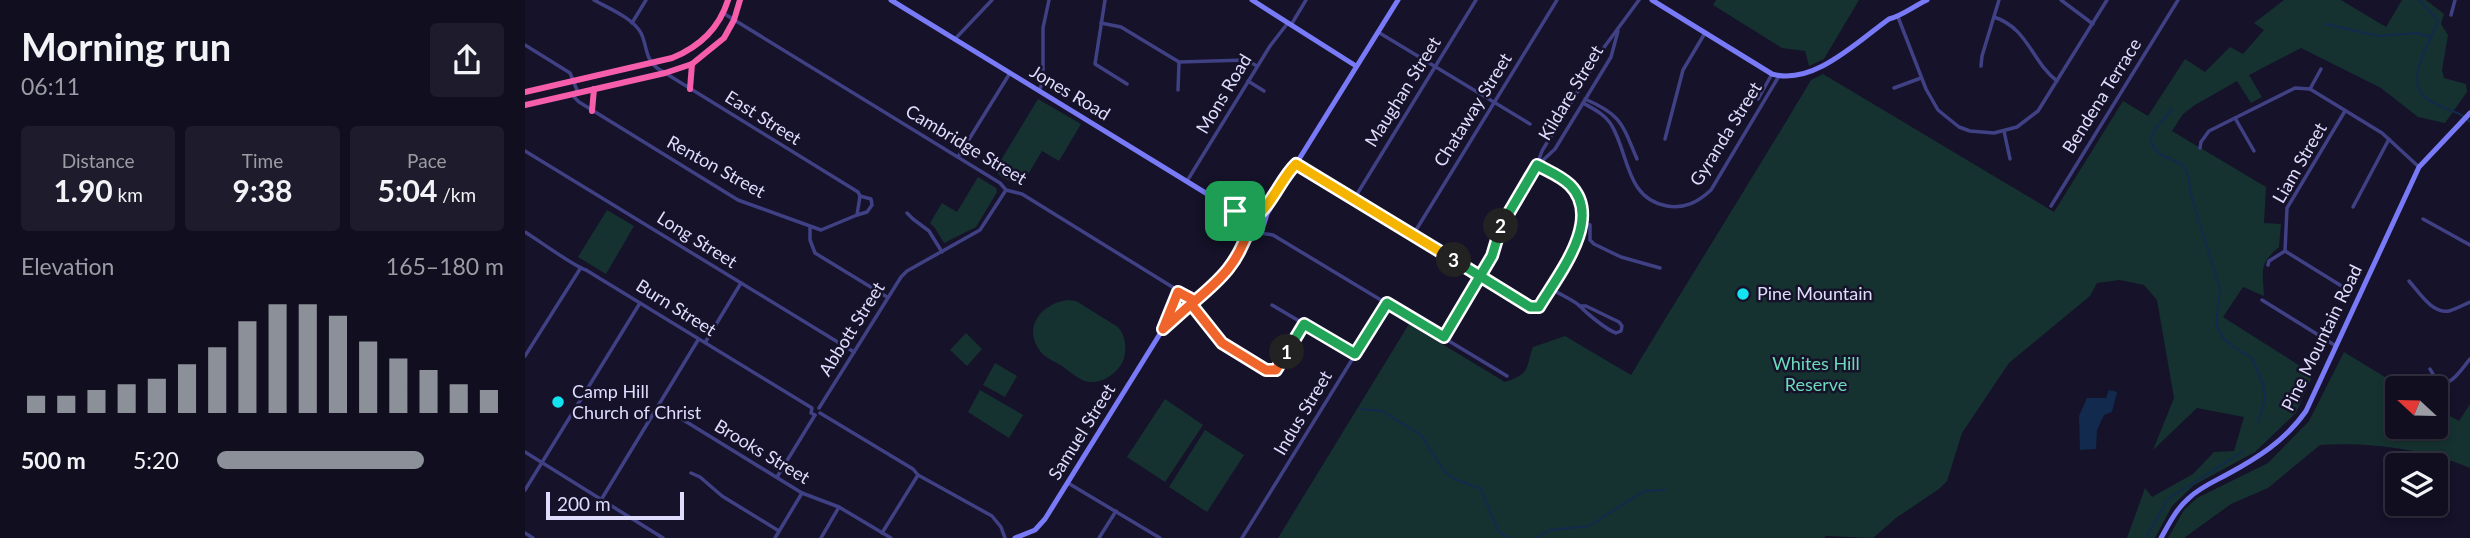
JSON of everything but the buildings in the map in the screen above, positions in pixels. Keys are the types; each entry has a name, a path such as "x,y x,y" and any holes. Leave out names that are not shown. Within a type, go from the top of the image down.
{"highway":[{"path":"525,92 672,58 694,47 709,35 728,0"},
{"path":"525,105 692,64 718,44 734,20 740,0"},
{"path":"690,89 692,64"},
{"path":"592,111 594,89"}],"street":[{"path":"594,0 632,23 641,33 651,63"},
{"path":"632,23 646,0"},
{"name":"Jones Road","path":"891,0 1235,211 1255,217 1264,223"},
{"path":"954,39 992,0"},
{"path":"1039,91 1043,81 1043,36 1049,0"},
{"path":"1105,0 1095,64 1127,84"},
{"path":"1252,0 1356,66"},
{"name":"Mons Road","path":"1187,181 1257,66 1306,0"},
{"path":"1398,0 1296,164 1534,308 1539,307 1579,240 1583,223 1576,194 1571,186 1537,165"},
{"name":"Maughan Street","path":"1354,199 1476,0"},
{"name":"Chataway Street","path":"1413,235 1557,0"},
{"path":"1631,0 1632,6"},
{"name":"Kildare Street","path":"1444,337 1492,256 1502,223 1537,165 1542,150 1605,46 1639,0"},
{"path":"1652,0 1775,75 1803,75 1818,69 1889,19 1898,17 1927,0"},
{"path":"1981,66 1999,0"},
{"path":"2061,0 2093,24"},
{"path":"1898,17 1931,101 1949,121 1971,131 1994,134 2029,120 2045,103 2107,0"},
{"name":"Bendena Terrace","path":"2051,206 2178,0"},
{"path":"2451,15 2454,0"},
{"name":"Cambridge Street","path":"723,13 1000,183 1006,190 1022,194 1193,302"},
{"path":"1994,17 2007,21 2016,28 2058,81"},
{"path":"1101,23 1121,27 1179,62 1246,60 1257,66"},
{"name":"Kildare Street","path":"1537,165 1555,149 1611,57 1618,30"},
{"path":"1378,32 1530,124"},
{"path":"1665,139 1683,70 1705,33"},
{"path":"525,45 566,70 574,81 577,90 575,93"},
{"path":"1178,90 1179,62"},
{"name":"East Street","path":"651,63 858,192 860,196"},
{"path":"2310,89 2321,69"},
{"path":"958,158 1010,73"},
{"path":"1758,99 1775,75"},
{"name":"Gyranda Street","path":"1584,101 1612,126 1632,179 1643,196 1662,205 1685,206 1711,190 1775,75"},
{"path":"1894,88 1921,78"},
{"path":"1248,81 1264,91"},
{"path":"2200,148 2209,131 2295,88 2310,89 2389,139 2419,167"},
{"name":"Renton Street","path":"575,93 577,101 592,111 744,204 818,230 857,215"},
{"path":"1584,101 1614,113 1637,159"},
{"name":"Liam Street","path":"2285,251 2286,212 2345,111"},
{"name":"Pine Mountain Road","path":"2161,538 2172,518 2190,496 2259,457 2288,433 2306,411 2419,167 2470,113"},
{"path":"2235,118 2254,151"},
{"path":"2004,131 2010,159"},
{"path":"2353,207 2389,139"},
{"name":"Long Street","path":"525,150 854,352"},
{"name":"Samuel Street","path":"1238,257 1248,227 1261,213 1286,173 1296,164"},
{"name":"Samuel Street","path":"1163,329 1221,279 1258,233 1296,164"},
{"name":"Abbott Street","path":"777,477 887,297 907,271 980,230 1006,190"},
{"path":"860,196 871,200 872,205 867,212 857,215 860,196"},
{"name":"Jones Road","path":"1235,211 1248,227 1258,233"},
{"path":"907,213 929,231 942,252"},
{"path":"2423,219 2470,245"},
{"path":"1264,223 1273,235 1507,376"},
{"path":"1583,223 1590,225 1590,240 1594,244 1621,257 1660,268"},
{"path":"810,227 810,240 815,253 887,297"},
{"name":"Burn Street","path":"525,232 812,408 811,412 818,412"},
{"path":"1258,233 1273,235"},
{"path":"2268,265 2269,261 2285,251 2348,290"},
{"path":"525,356 580,268"},
{"path":"2409,281 2438,310 2451,310 2470,302"},
{"path":"2344,298 2352,282"},
{"path":"706,342 741,283"},
{"path":"1550,288 1579,306 1611,332 1621,331 1619,322 1586,306 1579,306"},
{"name":"Samuel Street","path":"1015,538 1035,530 1043,522 1163,329 1178,292"},
{"path":"2262,300 2336,346"},
{"path":"1193,302 1222,343 1272,372 1276,370 1304,324"},
{"path":"525,490 640,303"},
{"name":"Indus Street","path":"1242,538 1387,303"},
{"path":"1272,304 1355,354"},
{"path":"601,499 698,340"},
{"path":"2430,369 2433,376 2450,382 2470,359"},
{"name":"Brooks Street","path":"659,405 802,493 839,508 891,538"},
{"path":"818,412 913,469 918,475 992,516 1001,527 1005,538"},
{"path":"525,452 663,538"},
{"path":"691,473 700,477 722,496 779,531"},
{"path":"882,533 918,475"},
{"path":"1067,483 1160,538"},
{"path":"775,538 802,493"},
{"path":"821,538 839,508"},
{"path":"1099,538 1116,511"},
{"path":"525,533 533,538"}],"green space":[{"path":"1716,0 1859,0 1824,59 1809,66 1805,51 1782,48 1713,5"},
{"name":"Whites Hill Reserve","path":"2284,0 2341,0 2386,27 2402,0 2426,0 2444,14 2441,24 2448,35 2442,70 2444,78 2466,84 2467,92 2445,123 2418,117 2381,88 2301,48 2249,75 2262,97 2251,103 2237,81 2183,114 2172,131 2266,187 2264,223 2281,224 2279,247 2263,268 2264,296 2243,287 2223,317 2313,374 2296,413 2255,452 2194,485 2172,506 2155,538 2127,538 2145,488 2152,497 2193,474 2214,452 2234,451 2244,417 2197,408 2153,450 2174,398 2157,300 2144,285 2120,280 2097,283 2090,296 2009,363 1962,433 1947,481 1873,538 1278,538 1409,324 1505,382 1524,373 1533,347 1565,336 1631,375 1811,80 1823,74 2054,212 2123,101 2148,116 2185,59 2205,72 2230,47 2243,54 2264,30 2254,23"},
{"path":"1038,99 1081,124 1059,161 1042,151 1021,186 1001,177 995,170"},
{"path":"978,177 996,188 997,192 976,227 944,243 930,223 942,203 957,212"},
{"path":"607,210 634,226 606,274 578,257"},
{"path":"1067,300 1076,301 1118,327 1122,334 1125,345 1122,363 1114,373 1103,380 1091,382 1079,378 1044,355 1035,342 1033,333 1037,318 1050,306"},
{"path":"966,333 982,349 967,366 950,350"},
{"path":"2344,352 2385,377 2385,439 2448,439 2448,415 2459,421 2470,404 2470,468 2448,460 2448,453 2420,453 2358,445 2320,445 2268,488 2231,504 2184,538 2168,538 2184,510 2197,498 2268,463 2309,421"},
{"path":"995,363 1017,376 1005,397 983,385"},
{"path":"980,390 1023,415 1009,438 968,412"},
{"path":"1165,399 1203,425 1165,482 1127,457"},
{"path":"1205,430 1244,455 1207,512 1169,487"}],"water":[{"path":"2109,390 2117,392 2112,412 2104,415 2097,430 2096,449 2080,450 2079,416 2087,398 2106,398"}],"waterway":[{"path":"2419,0 2438,20 2420,64 2418,86 2422,95 2432,102 2470,122"},
{"path":"2325,24 2378,36 2417,33 2431,37"},
{"path":"2172,109 2154,130 2150,143 2161,155 2182,164 2187,171 2192,199 2220,288 2216,324 2223,338 2252,358 2264,387 2264,403 2258,422"},
{"path":"1361,409 1382,411 1421,435 1444,471 1455,479 1481,489 1498,531 1509,538"},
{"path":"2146,538 2168,499 2242,452"},
{"path":"1536,538 1550,530 1589,526 1644,491 1665,490"}],"place":[{"name":"Pine Mountain","path":"1743,294"},
{"name":"Camp Hill Church of Christ","path":"558,402"}],"route":[{"path":"1235,211 1249,228 1238,257 1221,279 1195,301 1178,292 1163,329 1191,304 1217,339 1272,372 1276,370 1304,324 1355,354 1387,303 1444,337 1480,276 1492,256 1502,223 1537,165 1571,186 1576,194 1583,223 1579,240 1539,307 1534,308 1530,307 1480,276 1413,235 1296,164 1286,173 1256,217 1235,211"}]}
